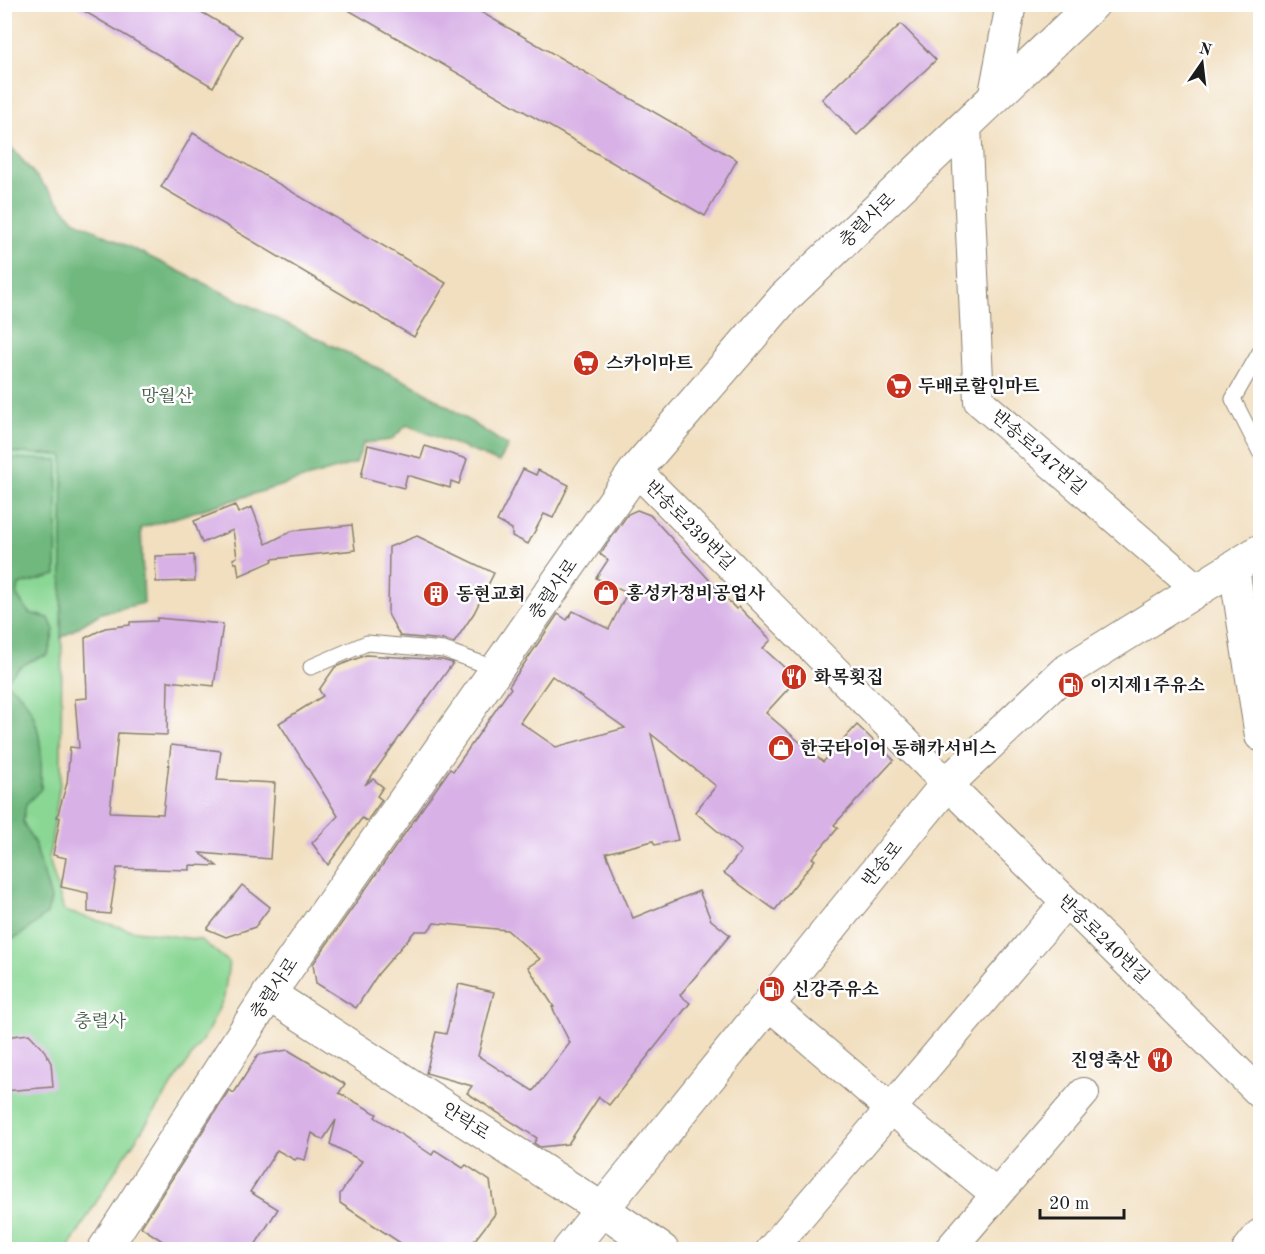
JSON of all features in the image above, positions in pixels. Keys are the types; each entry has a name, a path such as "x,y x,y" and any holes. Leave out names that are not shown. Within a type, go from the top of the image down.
{"street":[{"path":"993,99 1011,4"},
{"name":"충렬사로","path":"104,1250 269,994 636,470 784,298 1093,4"},
{"name":"반송로247번길","path":"966,125 979,401 1198,590"},
{"name":"반송로239번길","path":"636,470 946,784"},
{"path":"1247,559 1260,736"},
{"name":"반송로","path":"569,1250 946,784 1065,672 1247,559"},
{"name":"반송로240번길","path":"946,784 1260,1093"},
{"path":"771,1250 1066,902"},
{"name":"안락로","path":"269,994 662,1250"},
{"path":"768,1004 996,1194"},
{"path":"949,1250 1084,1093"},
{"path":"1249,1250 1260,1236"}],"lane":[{"path":"1260,352 1233,399 1260,452"},
{"path":"311,667 367,643 444,650 497,669"}],"green space":[{"name":"망월산","path":"5,140 74,220 421,389 508,446 499,462 407,425 391,440 364,443 356,463 141,528 144,603 101,613 61,638 63,455 5,452"},
{"name":"충렬사","path":"5,452 63,455 61,776 49,859 64,911 130,930 201,940 229,962 224,997 207,1033 118,1166 68,1249 5,1250"},
{"path":"5,458 58,460 56,575 19,585 17,596 29,613 49,618 54,630 48,655 24,665 5,683"},
{"path":"5,683 18,692 28,704 40,739 41,789 26,804 23,822 35,844 51,899 47,914 19,936 5,941"}],"building":[{"path":"72,4 188,4 242,36 213,87"},
{"path":"338,4 467,4 737,160 705,216"},
{"path":"901,24 936,60 857,135 822,99"},
{"path":"193,133 446,283 414,337 161,187"},
{"path":"368,445 421,458 425,446 467,459 459,484 451,481 450,488 407,475 404,488 361,477"},
{"path":"523,469 536,475 538,470 569,485 553,518 544,514 528,544 512,536 512,529 497,521"},
{"path":"235,505 238,513 252,507 266,544 292,531 352,525 355,550 272,559 273,561 239,576 237,563 234,563 233,559 237,557 233,530 202,543 194,521"},
{"path":"637,510 650,515 736,609 739,607 771,640 763,648 797,679 766,713 823,762 857,725 894,760 834,825 838,828 812,858 815,860 775,910 724,873 741,851 695,812 716,786 651,734 678,840 655,845 653,841 606,853 633,918 699,891 711,920 730,935 680,995 690,1003 609,1105 599,1097 568,1144 540,1147 534,1143 537,1138 467,1093 472,1086 426,1073 436,1032 446,1034 459,984 494,992 478,1056 533,1091 570,1043 552,1007 554,1007 528,967 540,959 507,930 434,923 428,931 415,931 378,974 356,1008 316,983 313,964 450,769 453,771 511,688 509,686 558,614 567,620 573,611 609,629 627,593 596,578 608,560 600,554 628,514","holes":["552,676 625,728 556,747 520,722"]},
{"name":"동현교회","path":"417,536 494,573 474,613 454,643 445,640 400,636 388,614 389,547"},
{"path":"194,555 195,581 156,582 155,556"},
{"path":"157,618 223,624 214,686 168,681 167,735 118,733 110,812 163,814 171,745 221,751 217,780 275,783 270,859 200,853 217,866 190,865 190,870 117,868 110,914 88,912 88,893 61,887 66,858 53,855 60,818 57,817 67,783 70,747 79,748 75,699 87,698 85,638 105,628 130,625 130,622 157,621"},
{"path":"366,655 442,660 453,663 365,785 373,779 383,787 377,796 382,800 367,821 362,818 328,865 312,843 338,816 279,723 323,696 319,690 335,667"},
{"path":"242,885 270,907 255,927 226,937 207,929"},
{"path":"29,1034 44,1050 51,1063 53,1087 4,1091 4,1037"},
{"path":"288,1050 345,1084 339,1093 377,1114 375,1117 432,1155 435,1150 463,1168 466,1165 490,1181 495,1214 467,1250 411,1250 340,1203 340,1194 362,1161 330,1144 336,1120 323,1140 312,1133 305,1160 297,1158 295,1160 277,1150 250,1192 278,1209 252,1250 176,1250 141,1227 229,1090 234,1093 258,1055"}],"place":[{"name":"스카이마트","path":"586,363"},
{"name":"두배로할인마트","path":"899,386"},
{"name":"홍성카정비공업사","path":"606,593"},
{"name":"동현교회","path":"436,594"},
{"name":"화목횟집","path":"794,677"},
{"name":"이지제1주유소","path":"1071,685"},
{"name":"한국타이어 동해카서비스","path":"781,748"},
{"name":"신강주유소","path":"772,989"},
{"name":"진영축산","path":"1160,1060"}]}
